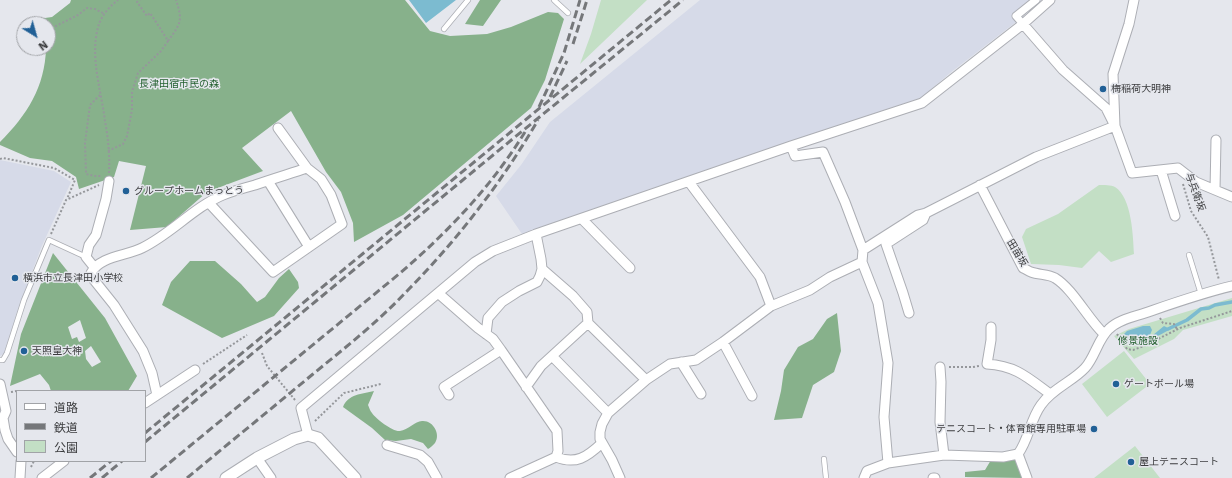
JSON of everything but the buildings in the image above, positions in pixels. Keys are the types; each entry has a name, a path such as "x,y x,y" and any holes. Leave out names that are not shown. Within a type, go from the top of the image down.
{"street":[{"path":"1036,0 1016,16 1063,70 1106,108 1115,126 1132,173 1178,168 1196,182 1232,197"},
{"path":"355,478 318,438 307,432 301,408 475,262 493,251 536,234 922,102 1022,24 1050,0"},
{"path":"1115,126 1113,74 1129,24 1134,0"},
{"path":"863,250 918,215 926,213 1036,157 1115,126"},
{"path":"208,203 273,272 342,224 331,195 321,179 307,168 278,128"},
{"path":"1215,190 1216,140"},
{"path":"791,146 795,156 823,152 845,202 863,250 862,262 878,303 888,363 884,417 888,463"},
{"path":"157,395 152,373 143,351 114,305 94,280 91,273 94,268 102,262 137,250 157,241 208,203 222,195 307,168"},
{"path":"1161,170 1175,216"},
{"path":"94,268 86,256 89,245 96,236 106,199 109,178"},
{"path":"268,180 309,247"},
{"path":"689,182 760,277 771,306"},
{"name":"田苗坂","path":"980,185 1023,268 1031,272 1051,276 1056,279 1073,296 1095,326 1108,335"},
{"path":"909,313 886,244 923,220 926,213"},
{"path":"582,219 630,268"},
{"path":"486,334 488,318 502,302 537,282 540,276 542,269 536,234"},
{"path":"620,478 602,443 600,432 602,424 608,413 646,380 670,364 696,360 771,306 810,290 830,277 862,262"},
{"path":"542,269 573,296 587,312 588,323 646,380"},
{"path":"864,478 867,471 888,463 944,455 1003,457 1018,454 1025,446 1035,414 1050,394 1084,369 1108,335 1109,329 1122,321 1201,294 1232,286"},
{"path":"438,293 493,340 557,431 558,451 556,457 510,478"},
{"path":"526,387 541,366 588,323"},
{"path":"991,327 991,340 987,364 1000,365 1020,372 1050,394"},
{"path":"723,342 752,396"},
{"path":"449,395 444,387 501,350"},
{"path":"552,356 608,413"},
{"path":"681,362 700,394"},
{"path":"940,367 942,382 940,422 944,455"},
{"path":"146,402 195,370"},
{"path":"0,384 6,411 2,418 8,439 16,451"},
{"path":"226,478 257,458 307,432"},
{"path":"556,457 565,461 582,458 589,455 602,443"},
{"path":"387,445 420,455 428,462 437,478"},
{"path":"1018,454 1027,478"},
{"path":"257,458 271,478"},
{"path":"20,478 21,462"},
{"path":"42,478 63,462"}],"lane":[{"path":"444,29 468,0"},
{"path":"554,0 568,13"},
{"path":"0,360 3,360 7,353 24,300 49,240 86,256"},
{"path":"1189,255 1201,294"},
{"path":"824,459 826,478"}],"path":[{"path":"109,178 106,122 100,95 95,48 99,23 110,7 118,0"},
{"path":"140,0 137,2 146,16 150,13 168,41"},
{"path":"108,152 123,144 127,136 132,110 132,92 138,73 161,50 177,29 181,15 176,0"},
{"path":"56,26 78,15 87,8 95,9 105,14"},
{"path":"100,95 90,105 85,143 86,174 109,178"},
{"path":"0,159 3,158 54,168 75,180 49,240"},
{"name":"与兵衛坂","path":"1178,168 1191,211 1208,237 1221,289"},
{"path":"66,200 109,178"},
{"path":"1116,332 1127,349 1133,350 1155,341 1176,327 1232,311"},
{"path":"1163,314 1158,316 1163,323 1176,327"},
{"path":"1108,335 1122,330"},
{"path":"195,370 247,336"},
{"path":"262,353 267,366 301,408"},
{"path":"940,367 972,367"},
{"path":"307,432 344,393 381,384"}],"shaded area":[{"path":"700,0 1041,0 1016,22 950,73 921,98 522,234 496,196 521,165 550,122"},
{"name":"横浜市立長津田小学校","path":"0,160 54,171 71,182 41,248 18,309 4,354 0,356"}],"green space":[{"name":"長津田宿市民の森","path":"71,0 405,0 430,31 450,36 487,34 511,27 548,12 558,13 564,19 545,80 531,108 403,215 354,242 353,223 341,192 326,172 291,111 242,148 263,171 207,192 167,227 130,230 146,166 119,161 114,177 79,189 76,177 52,161 30,158 0,145 0,142 10,132 33,100 42,75 45,56 56,56 56,16 53,16 70,3"},
{"path":"480,0 501,0 483,26 465,24"},
{"path":"601,0 647,0 580,64 591,34"},
{"path":"1099,185 1109,185 1115,187 1121,192 1128,208 1133,237 1134,254 1111,262 1099,251 1082,268 1031,264 1022,237 1026,229 1058,214"},
{"path":"53,253 105,318 137,376 129,390 51,390 49,385 40,374 10,386 21,334","holes":["80,320 86,338 79,342 77,337 72,339 68,327","91,346 101,362 92,367 86,359 85,351"]},
{"path":"190,261 215,261 241,284 257,302 265,297 279,278 289,269 298,282 299,288 274,316 222,338 162,305 171,282"},
{"name":"修景施設","path":"1232,298 1232,316 1183,330 1174,339 1134,359 1114,336 1129,329"},
{"path":"837,313 841,351 834,372 813,385 802,418 774,420 784,370 798,347 813,339 827,319"},
{"name":"ゲートボール場","path":"1124,351 1150,384 1107,417 1082,384"},
{"path":"374,391 368,405 371,412 385,425 400,431 419,421 426,421 435,428 437,439 435,443 428,449 423,443 411,439 396,441 385,440 372,428 343,407 348,399 360,394"},
{"name":"屋上テニスコート","path":"1135,446 1160,478 1094,478"},
{"path":"1015,458 1023,478 965,477 965,472 985,470 991,460"}],"water":[{"path":"409,0 456,0 426,23"},
{"path":"1143,326 1150,326 1152,330 1150,335 1153,335 1164,326 1168,328 1172,327 1171,329 1151,339 1130,345 1123,335 1127,331"}],"waterway":[{"path":"1168,329 1187,320 1201,309 1232,302"}],"railway":[{"path":"539,107 564,53 580,0"},
{"path":"573,44 587,0"},
{"path":"146,432 671,0"},
{"path":"146,441 683,0"},
{"path":"550,97 567,61"},
{"path":"187,478 350,344 397,301 462,230 510,166 538,120"},
{"path":"151,478 399,274 435,242 483,190 512,152 525,132"},
{"path":"90,478 110,462"},
{"path":"102,478 121,462"}],"place":[{"name":"梅稲荷大明神","path":"1103,89"},
{"name":"グループホームまっとう","path":"126,191"},
{"name":"横浜市立長津田小学校","path":"15,278"},
{"name":"天照皇大神","path":"24,351"},
{"name":"ゲートボール場","path":"1116,384"},
{"name":"テニスコート・体育館専用駐車場","path":"1094,429"},
{"name":"屋上テニスコート","path":"1131,462"}]}
